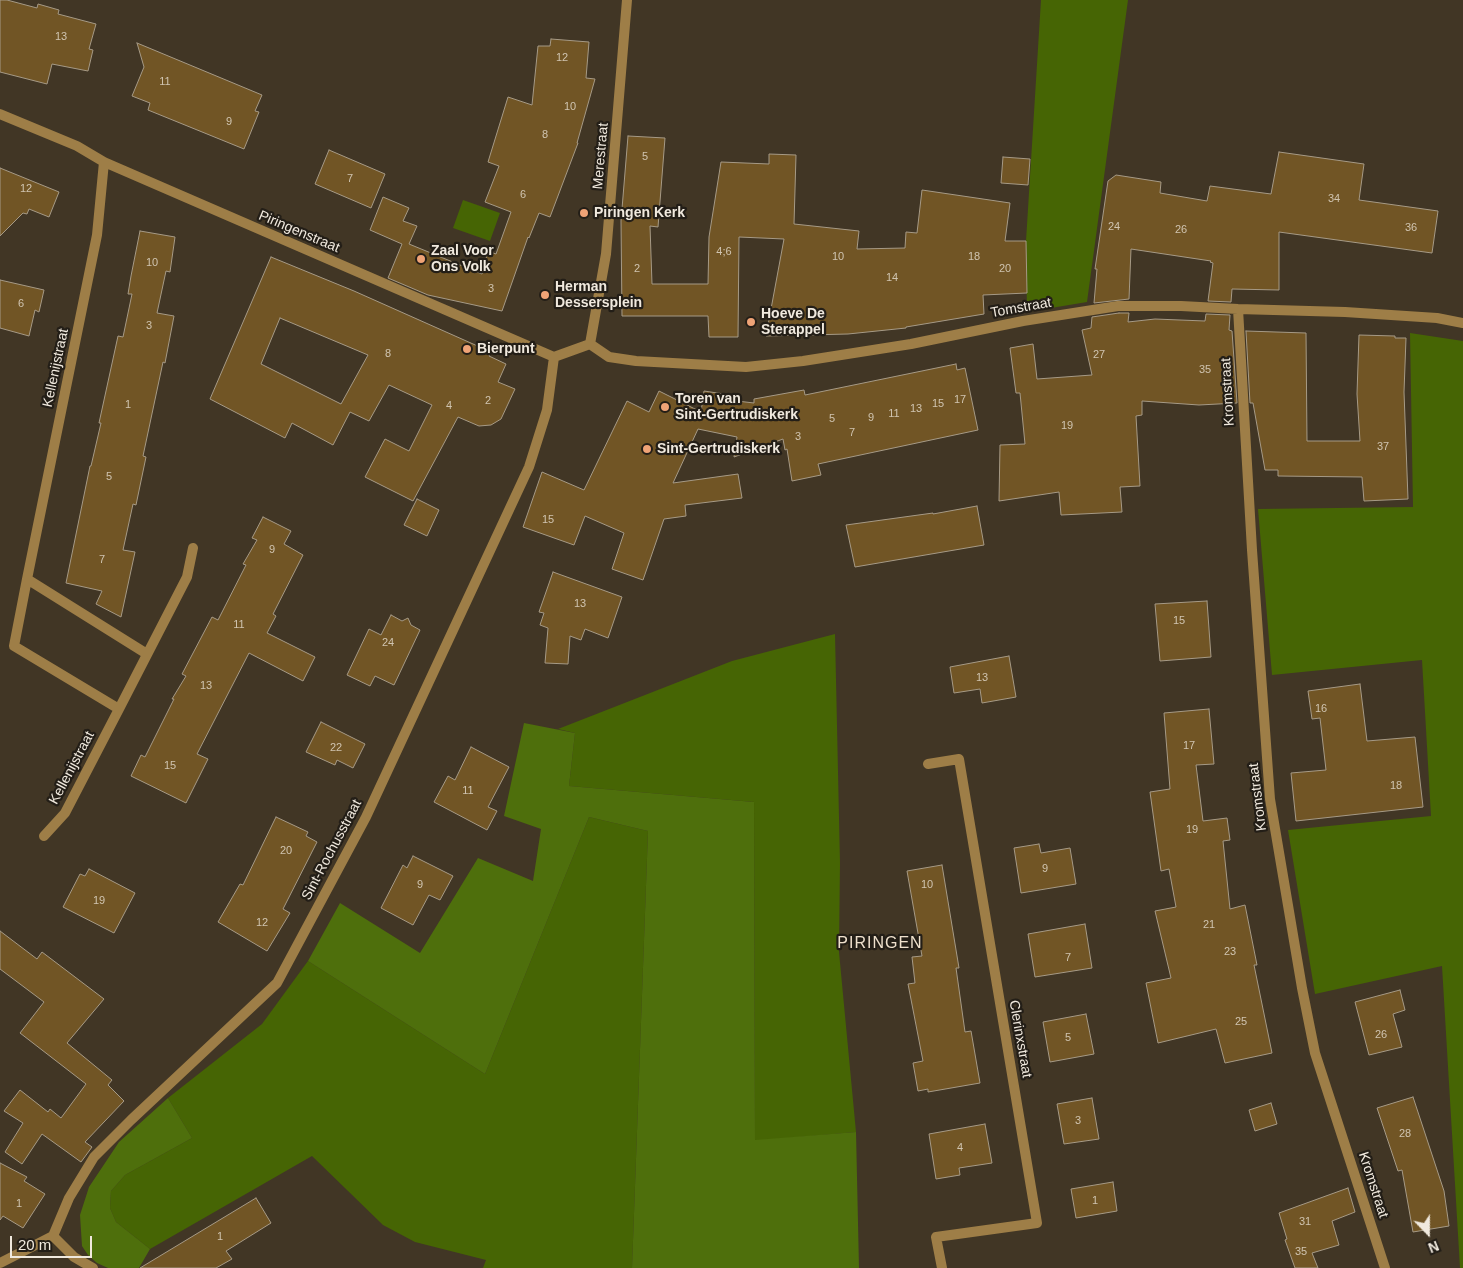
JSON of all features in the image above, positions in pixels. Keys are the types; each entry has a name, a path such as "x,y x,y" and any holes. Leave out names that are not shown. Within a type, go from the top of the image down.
{"street":[{"name":"Merestraat","path":"590,344 606,254 627,0"},
{"name":"Piringenstraat","path":"0,114 77,146 104,162 554,357"},
{"name":"Kellenijstraat","path":"104,162 97,235 26,579 14,646 119,709"},
{"name":"Tomstraat","path":"590,344 609,357 746,366 803,361 911,344 1023,321 1118,306 1181,306 1238,310 1345,312 1437,318 1463,323"},
{"name":"Kromstraat","path":"1238,310 1252,550 1270,799 1302,988 1316,1053 1385,1268"},
{"path":"554,357 590,344"},
{"name":"Sint-Rochusstraat","path":"53,1236 69,1198 94,1157 278,983 366,817 529,467 547,410 554,357"},
{"name":"Kellenijstraat","path":"44,836 65,813 119,709 187,577 193,548"},
{"path":"26,579 147,654"},
{"name":"Clerinxstraat","path":"928,764 959,759 1037,1222 936,1237 942,1268"},
{"path":"0,1262 53,1236 74,1257 93,1268"}],"green space":[{"path":"1041,0 1128,0 1087,302 1027,312 1026,241"},
{"path":"463,200 500,213 490,241 453,228"},
{"path":"1410,333 1463,341 1463,1268 1460,1268 1442,966 1315,994 1288,830 1431,816 1422,660 1272,675 1258,509 1413,507"},
{"path":"835,634 840,863 839,952 856,1132 755,1141 754,802 569,786 575,733 558,729 732,661"},
{"path":"524,723 575,733 569,786 754,802 755,1140 856,1132 859,1268 632,1268 648,831 589,817 485,1074 308,961 340,903 420,953 478,858 533,881 541,829 504,816"},
{"path":"589,817 648,831 632,1268 483,1268 486,1260 415,1242 383,1225 312,1156 150,1249 116,1222 110,1208 111,1191 125,1175 192,1138 168,1098 262,1024 308,961 485,1074"},
{"path":"168,1098 192,1138 125,1175 111,1191 110,1208 116,1222 150,1249 139,1268 108,1268 97,1263 82,1246 80,1215 89,1187 119,1142"}],"building":[{"path":"0,0 37,8 38,4 59,10 58,14 96,24 89,49 93,50 88,71 52,64 47,84 0,72"},
{"path":"551,39 589,42 586,78 595,79 578,143 550,217 539,213 528,237 502,311 428,295 388,278 402,244 370,230 383,197 409,208 403,221 417,226 409,244 482,274 488,251 496,254 511,212 485,202 499,166 488,162 508,97 532,105 538,46 550,46"},
{"path":"137,43 262,95 255,111 259,112 244,149 148,110 150,103 132,96 144,67"},
{"path":"628,136 665,138 658,227 650,226 652,284 708,284 709,237 721,162 769,164 769,154 796,155 794,224 859,231 857,249 905,248 906,232 917,233 922,190 1010,203 1005,241 1026,241 1027,293 983,295 984,314 906,328 848,334 766,336 784,239 739,237 738,337 709,337 708,316 622,316 621,221"},
{"path":"329,150 385,174 371,208 315,184"},
{"path":"1279,152 1364,164 1359,200 1438,211 1432,253 1279,232 1279,290 1232,289 1231,302 1208,301 1213,263 1211,261 1131,249 1129,299 1094,303 1097,269 1095,269 1108,181 1116,175 1161,182 1160,193 1207,201 1210,186 1271,194"},
{"path":"1003,157 1030,159 1028,185 1001,183"},
{"path":"0,168 59,192 49,217 29,209 27,214 23,213 0,236"},
{"path":"140,231 175,237 170,272 166,271 157,313 174,316 143,456 146,457 136,505 133,504 123,550 135,552 121,617 96,604 102,591 66,583 118,336 123,337 132,294 128,294"},
{"path":"271,257 354,291 491,352 489,356 506,364 498,382 515,389 501,419 491,425 479,426 458,417 413,501 365,477 385,439 409,451 432,405 389,385 369,421 350,412 333,445 292,423 285,438 210,399","holes":["280,318 368,355 341,404 261,364"]},
{"path":"0,280 44,290 39,312 35,310 29,336 0,328"},
{"path":"1129,313 1128,322 1155,319 1205,321 1206,314 1230,315 1229,330 1232,331 1237,403 1199,405 1142,401 1142,415 1136,416 1140,486 1120,487 1122,512 1061,515 1059,492 999,501 1000,445 1025,444 1020,393 1016,393 1010,348 1033,344 1037,379 1092,375 1082,330 1091,328 1092,317"},
{"path":"1246,331 1306,333 1307,441 1360,441 1357,394 1359,335 1406,338 1404,392 1408,499 1364,501 1362,477 1278,476 1278,470 1265,470 1253,403 1250,403"},
{"path":"956,364 957,370 965,368 978,430 818,464 821,475 792,481 787,449 785,450 783,439 734,457 737,437 698,429 673,483 738,474 742,498 685,505 686,516 664,519 643,580 612,569 624,533 585,516 574,545 523,527 542,472 584,490 627,401 649,412 659,391 701,412 704,391 737,396 737,401 754,403 754,399 804,390 805,395"},
{"path":"417,499 439,510 427,536 404,525"},
{"path":"977,506 984,545 855,567 846,525 933,514"},
{"path":"263,517 291,531 284,544 303,555 273,614 276,616 267,633 315,657 303,681 249,653 197,754 208,759 186,803 131,776 141,755 145,757 174,699 172,699 186,676 182,674 212,617 218,620 246,565 243,564 257,540 252,538"},
{"path":"553,572 622,597 608,638 585,629 581,640 570,636 568,664 545,663 548,628 540,625 544,613 539,612"},
{"path":"1207,601 1211,657 1160,661 1155,604"},
{"path":"391,615 402,621 408,618 411,625 420,630 394,685 375,676 370,686 347,675 369,629 381,635"},
{"path":"1009,656 1016,697 982,703 980,689 954,693 950,667"},
{"path":"1360,684 1367,741 1415,737 1423,807 1296,821 1291,773 1326,770 1320,718 1312,719 1308,691"},
{"path":"1209,709 1214,764 1196,765 1203,821 1227,818 1230,840 1223,841 1230,909 1245,905 1257,965 1254,965 1272,1053 1225,1063 1216,1029 1158,1043 1146,983 1171,978 1155,911 1176,907 1169,869 1161,871 1150,792 1170,789 1164,713"},
{"path":"321,722 365,744 353,768 337,760 335,765 306,752"},
{"path":"471,747 509,767 488,807 497,811 487,830 434,802 448,776 455,780"},
{"path":"276,817 308,832 306,836 317,842 283,909 290,913 267,951 218,922 240,884 243,885"},
{"path":"1039,844 1041,853 1070,848 1076,884 1021,893 1014,848"},
{"path":"413,856 453,876 440,900 429,895 413,925 381,908 403,865 407,868"},
{"path":"942,865 959,968 956,968 965,1032 971,1031 980,1083 928,1092 928,1089 918,1091 913,1063 923,1061 908,984 915,983 912,957 922,956 907,871"},
{"path":"89,869 135,893 114,933 63,907 80,874 85,876"},
{"path":"1085,924 1092,968 1035,977 1028,934"},
{"path":"0,931 37,959 42,952 104,999 67,1043 112,1080 108,1085 124,1101 85,1142 92,1147 81,1162 42,1134 22,1164 5,1152 23,1123 4,1111 20,1090 48,1112 50,1109 61,1118 86,1084 20,1033 44,1002 0,969"},
{"path":"1400,990 1405,1010 1393,1014 1402,1047 1369,1055 1355,1002"},
{"path":"1086,1014 1094,1054 1050,1062 1043,1022"},
{"path":"1413,1097 1444,1191 1449,1226 1413,1232 1402,1170 1398,1171 1377,1108"},
{"path":"1092,1098 1099,1139 1064,1144 1057,1104"},
{"path":"1271,1103 1277,1124 1255,1131 1249,1110"},
{"path":"985,1124 992,1163 959,1168 960,1175 936,1179 929,1134"},
{"path":"0,1163 27,1177 24,1181 45,1194 23,1228 3,1216 0,1220"},
{"path":"1113,1182 1117,1211 1076,1218 1071,1189"},
{"path":"1348,1188 1355,1212 1332,1221 1339,1245 1312,1253 1318,1268 1295,1268 1285,1240 1287,1239 1279,1213"},
{"path":"256,1198 271,1223 226,1251 232,1259 216,1268 140,1268"}],"place":[{"name":"Piringen Kerk","path":"584,213"},
{"name":"Zaal Voor Ons Volk","path":"421,259"},
{"name":"Herman Dessersplein","path":"545,295"},
{"name":"Hoeve De Sterappel","path":"751,322"},
{"name":"Bierpunt","path":"467,349"},
{"name":"Toren van Sint-Gertrudiskerk","path":"665,407"},
{"name":"Sint-Gertrudiskerk","path":"647,449"}],"district":[{"name":"PIRINGEN","path":"880,944"}]}
